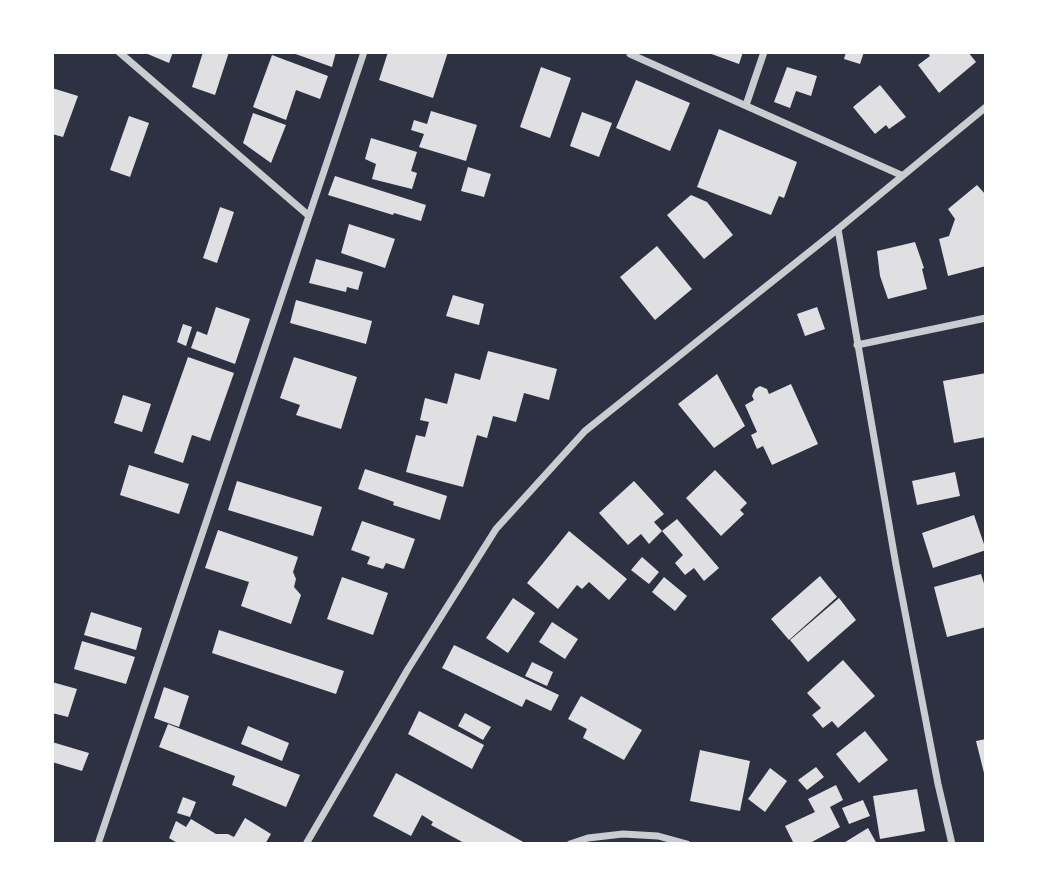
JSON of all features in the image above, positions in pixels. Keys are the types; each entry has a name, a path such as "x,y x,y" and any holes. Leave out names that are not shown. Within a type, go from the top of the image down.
{"street":[{"path":"119,52 308,215"},
{"path":"98,844 364,52"},
{"path":"746,105 764,52"},
{"path":"630,54 901,175"},
{"path":"306,844 408,669 496,529 585,431 838,229 985,107"},
{"path":"838,229 922,704 951,844"},
{"path":"857,345 985,318"},
{"path":"570,844 588,838 638,834 687,844"}],"building":[{"path":"143,52 173,52 169,63"},
{"path":"203,52 229,52 215,95 192,87"},
{"path":"290,52 336,52 332,67"},
{"path":"388,52 448,52 433,98 379,80"},
{"path":"706,52 743,52 739,64"},
{"path":"846,52 864,52 860,64 844,59"},
{"path":"927,52 968,52 976,62 939,93 918,65 930,56"},
{"path":"272,55 328,76 320,99 296,90 286,120 253,107"},
{"path":"541,67 571,78 550,138 520,127"},
{"path":"787,67 817,76 811,96 796,91 790,108 774,102"},
{"path":"636,80 690,103 670,151 616,128"},
{"path":"880,85 906,117 889,129 886,125 875,134 853,107"},
{"path":"52,88 78,96 63,137 52,134"},
{"path":"431,111 477,125 466,161 419,147 424,134 411,130 414,120 427,124"},
{"path":"582,112 612,123 599,157 570,146"},
{"path":"253,113 286,125 271,163 243,143"},
{"path":"129,116 149,123 130,177 110,170"},
{"path":"719,129 797,162 784,198 779,196 771,215 697,187"},
{"path":"371,138 417,152 411,171 417,173 412,189 372,179 376,164 365,159"},
{"path":"468,167 491,174 484,197 461,191"},
{"path":"335,176 426,205 421,221 328,195"},
{"path":"977,185 986,195 986,266 948,276 939,239 949,236 955,219 948,209"},
{"path":"691,195 707,202 733,235 704,259 667,215"},
{"path":"220,207 234,212 217,263 203,258"},
{"path":"349,224 395,239 385,268 341,253"},
{"path":"915,242 924,268 922,269 927,289 888,299 880,276 877,251"},
{"path":"657,246 692,289 655,320 620,277"},
{"path":"316,259 363,272 358,290 347,287 346,292 309,283"},
{"path":"453,295 484,304 479,325 446,316"},
{"path":"296,300 372,321 366,344 290,323"},
{"path":"216,307 250,319 235,364 191,348 197,331 207,335"},
{"path":"817,307 825,329 805,336 797,314"},
{"path":"183,324 192,327 186,346 177,342"},
{"path":"488,351 557,369 549,400 524,393 516,422 493,416 487,438 477,435 463,487 406,472 416,435 425,437 429,422 420,420 425,398 447,404 455,373 480,380"},
{"path":"188,357 234,373 210,441 192,435 183,463 154,453"},
{"path":"294,357 357,377 341,429 296,415 300,405 280,398"},
{"path":"986,373 986,437 954,443 943,381"},
{"path":"717,374 745,426 714,448 678,404"},
{"path":"791,384 818,444 772,465 763,446 757,449 751,435 757,432 745,405 754,400 752,396 755,389 760,386 767,389 769,394"},
{"path":"123,395 151,404 142,432 114,423"},
{"path":"129,465 189,484 179,514 120,495"},
{"path":"365,469 447,496 440,520 393,505 394,502 358,489"},
{"path":"715,470 747,503 740,510 744,514 721,536 686,498"},
{"path":"955,472 960,496 917,505 912,481"},
{"path":"237,481 322,507 313,536 228,510"},
{"path":"634,481 664,514 654,522 662,531 649,544 641,534 628,545 599,513"},
{"path":"974,515 986,550 933,568 922,533"},
{"path":"677,519 719,568 704,581 694,568 685,575 675,563 683,555 662,531"},
{"path":"362,521 415,539 404,569 386,563 383,569 367,564 370,557 351,550"},
{"path":"218,530 298,557 293,572 296,579 294,587 301,595 291,624 241,606 249,582 205,568"},
{"path":"569,531 627,579 609,600 589,582 582,589 577,585 558,609 527,583"},
{"path":"642,557 659,572 649,584 631,570"},
{"path":"981,574 986,590 986,627 947,637 934,587"},
{"path":"820,576 837,597 789,640 771,619"},
{"path":"342,577 388,593 373,635 327,619"},
{"path":"664,577 687,596 675,611 652,592"},
{"path":"513,598 535,613 508,653 486,638"},
{"path":"839,598 856,620 808,662 790,640"},
{"path":"91,612 142,628 136,650 84,635"},
{"path":"552,622 578,639 565,659 539,642"},
{"path":"219,630 344,671 336,694 212,653"},
{"path":"82,641 135,657 126,684 74,669"},
{"path":"454,645 559,695 551,711 526,699 522,707 442,668"},
{"path":"843,660 875,696 838,728 832,721 823,728 812,715 821,708 807,693"},
{"path":"532,662 553,672 547,686 525,676"},
{"path":"52,682 77,689 68,717 52,713"},
{"path":"164,687 189,696 179,727 154,718"},
{"path":"581,696 642,730 624,760 583,738 587,729 568,719"},
{"path":"419,711 484,745 472,769 408,734"},
{"path":"465,713 491,727 483,740 458,726"},
{"path":"168,724 300,775 286,807 232,785 235,776 159,747"},
{"path":"248,726 289,743 282,761 241,744"},
{"path":"865,731 888,760 859,783 836,754"},
{"path":"986,739 986,777 985,777 976,741"},
{"path":"52,742 89,753 82,771 52,762"},
{"path":"700,750 750,761 740,811 690,801"},
{"path":"816,767 824,777 807,790 798,780"},
{"path":"770,768 787,781 765,812 748,799"},
{"path":"396,773 527,844 466,844 431,825 433,822 422,815 411,836 373,816"},
{"path":"836,785 843,800 830,807 840,827 808,844 794,844 785,826 815,812 808,799"},
{"path":"917,789 925,831 880,839 873,796"},
{"path":"183,797 196,802 190,817 177,813"},
{"path":"863,800 870,816 849,824 842,808"},
{"path":"245,818 271,834 265,844 179,844 169,838 176,821 186,827 191,819 216,834 234,837"},
{"path":"868,828 877,844 842,844"}]}
